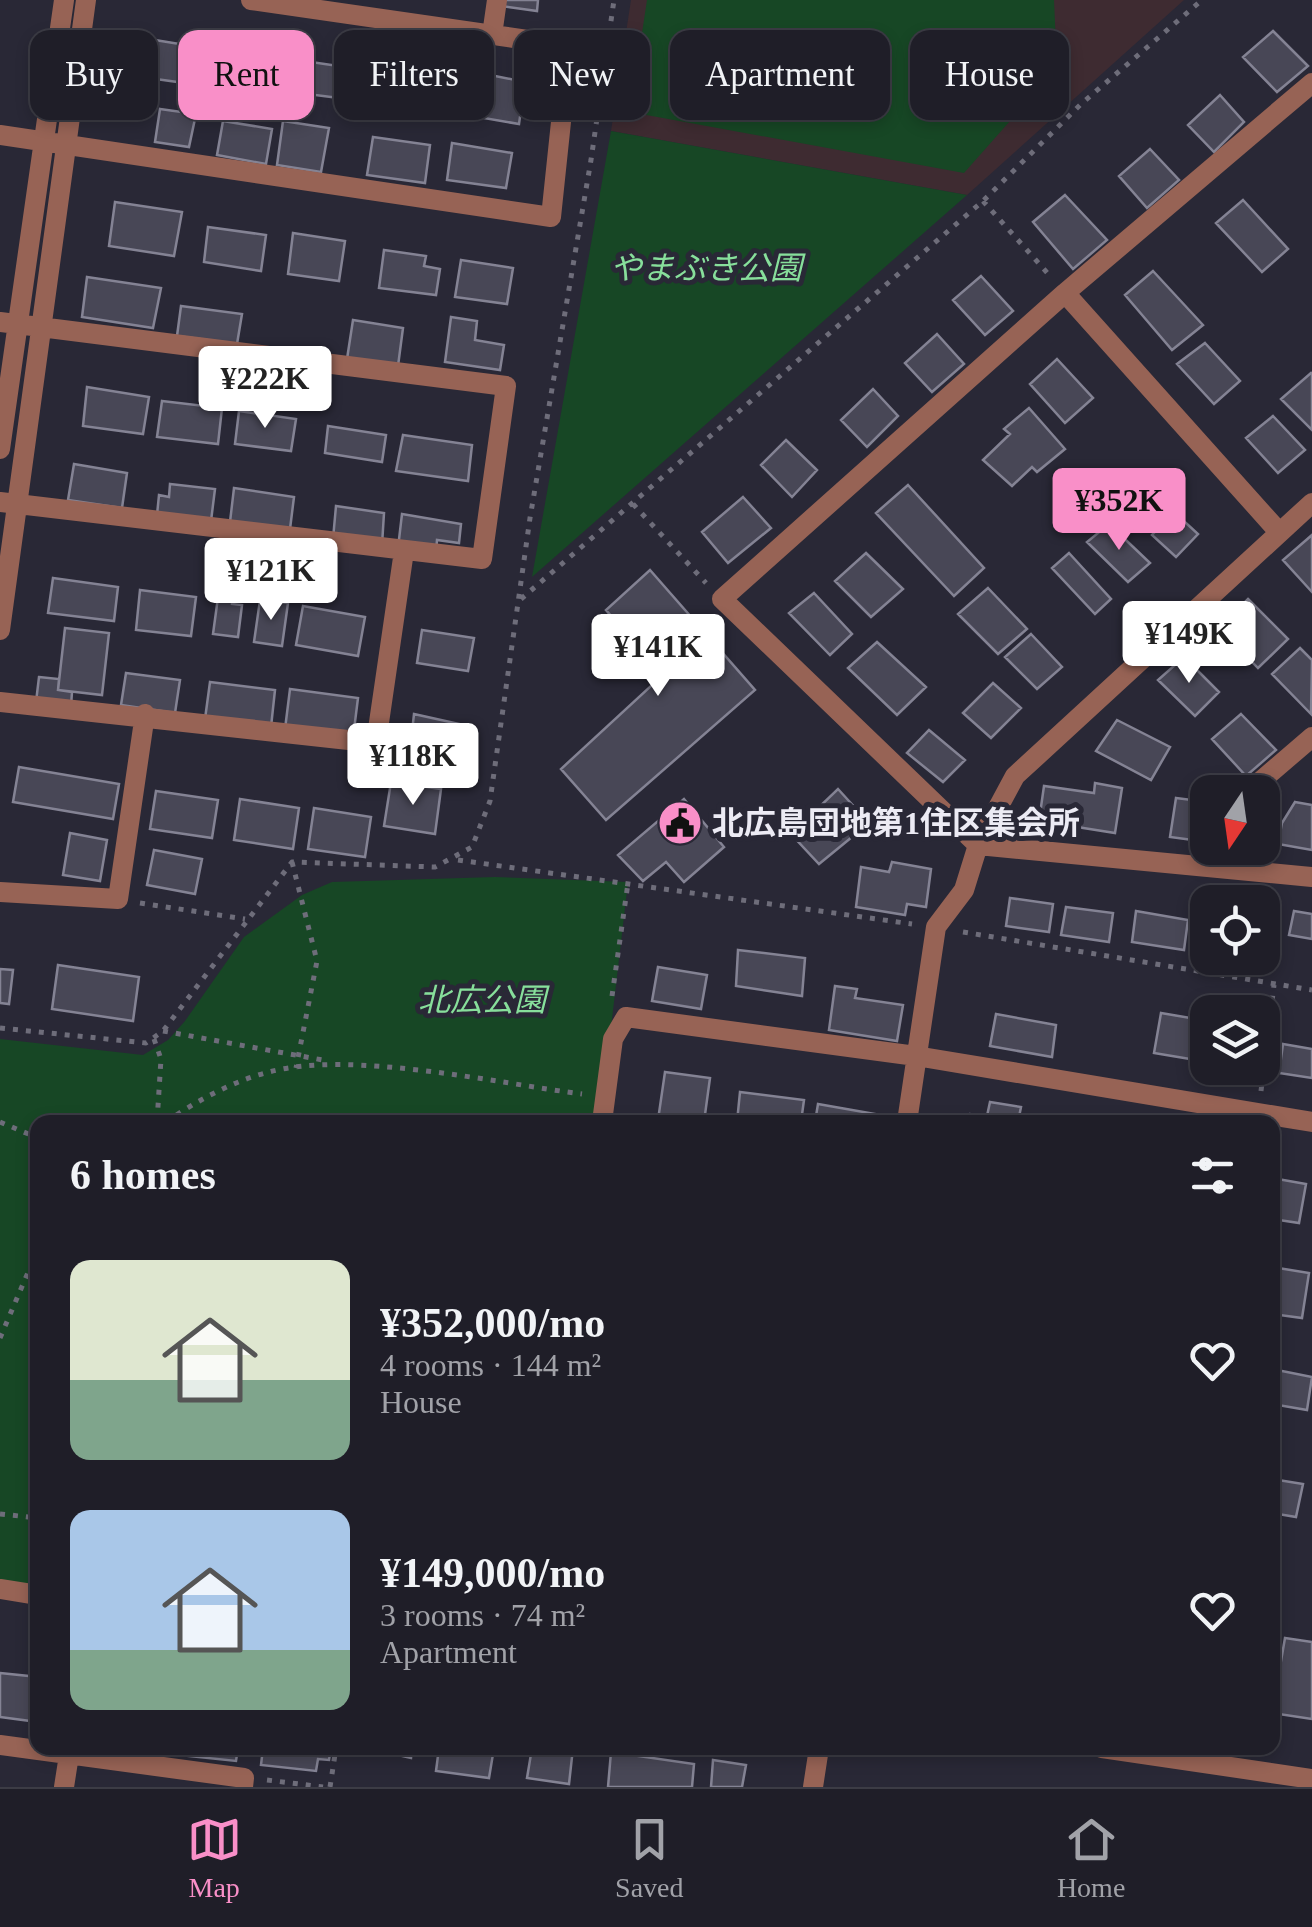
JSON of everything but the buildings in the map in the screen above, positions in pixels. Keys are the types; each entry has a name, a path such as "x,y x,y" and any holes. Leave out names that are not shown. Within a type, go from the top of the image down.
{"street":[{"path":"0,449 9,323 43,142 64,0"},
{"path":"0,630 8,503 41,327 86,0"},
{"path":"251,0 458,30"},
{"path":"493,30 497,0"},
{"path":"0,135 551,217 569,46 494,35"},
{"path":"1190,855 978,845 722,600 1066,293 1312,83"},
{"path":"1066,293 1279,532"},
{"path":"8,503 482,559 506,386 9,323"},
{"path":"908,1115 936,927 964,890 978,845 1014,776 1312,503"},
{"path":"0,702 145,714 376,743 404,552"},
{"path":"0,892 118,900 145,714"},
{"path":"1267,775 1312,736"},
{"path":"1259,865 1312,877"},
{"path":"603,1115 613,1039 626,1017 916,1056 1211,1115"},
{"path":"1237,1115 1265,1115"},
{"path":"1280,1117 1312,1122"},
{"path":"0,1590 30,1594"},
{"path":"0,1744 30,1749"},
{"path":"64,1787 69,1755 244,1782"},
{"path":"813,1787 818,1755"},
{"path":"1149,1755 1312,1779"}],"path":[{"path":"292,862 435,868 472,847 490,801 614,0"},
{"path":"519,600 983,200 1080,106 1202,0"},
{"path":"983,200 1066,293"},
{"path":"633,504 722,600"},
{"path":"455,860 936,927 1312,990"},
{"path":"0,1028 135,1045 154,1038 292,862"},
{"path":"292,862 318,960 296,1068"},
{"path":"626,1017 611,1005 628,882"},
{"path":"118,900 245,919"},
{"path":"1258,1114 1274,985"},
{"path":"163,1031 336,1063 605,1097"},
{"path":"154,1038 162,1059 158,1115"},
{"path":"176,1115 194,1102 269,1072 336,1063"},
{"path":"0,1122 30,1135"},
{"path":"0,1338 14,1294 30,1264"},
{"path":"0,1514 30,1517"},
{"path":"244,1782 326,1787 334,1755"}],"shaded area":[{"path":"631,0 1184,0 1069,103 1069,30 910,30 910,120 1050,120 967,195 611,131 613,120 650,120 650,30 626,30"}],"green space":[{"path":"647,0 1054,0 1055,30 910,30 910,120 1011,120 964,173 674,120 890,120 890,30 670,30 670,119 650,116 650,30 642,30"},
{"name":"やまぶき公園","path":"611,131 967,195 532,577"},
{"name":"北広公園","path":"495,877 628,882 601,1115 30,1115 30,1594 0,1589 0,1039 143,1055 168,1040 185,1021 244,937 302,895 332,882"}],"place":[{"name":"北広島団地第1住区集会所","path":"680,823"}]}
